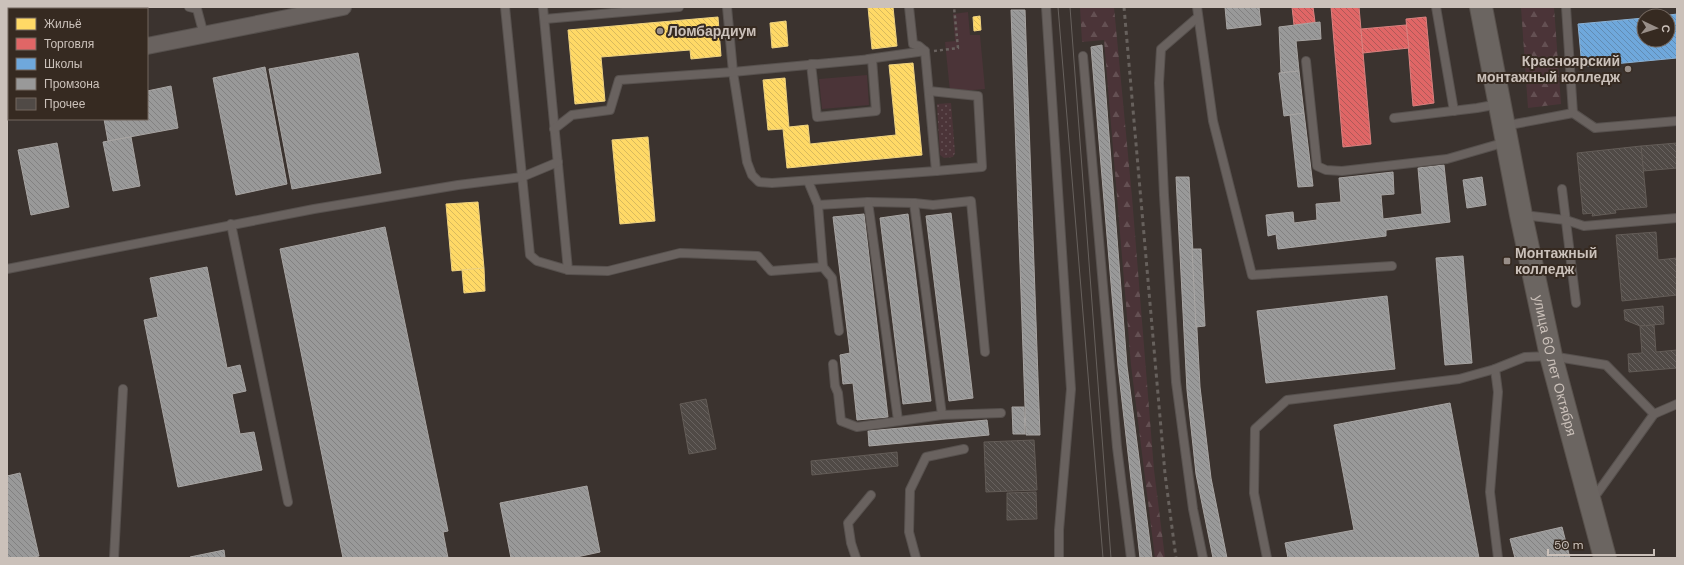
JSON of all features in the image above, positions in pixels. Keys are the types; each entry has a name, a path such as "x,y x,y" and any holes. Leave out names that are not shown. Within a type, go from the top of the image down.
{"main road":[{"name":"улица 60 лет Октября","path":"1482,8 1521,215 1551,356 1605,558"}],"street":[{"path":"148,46 204,36 343,7"}],"lane":[{"path":"189,7 197,10 204,36"},
{"path":"505,7 530,255 537,261 568,270 608,272 680,253 758,256 771,271 823,267"},
{"path":"543,7 568,270"},
{"path":"545,19 679,7"},
{"path":"727,7 733,72 747,162 752,174 759,182 772,183 808,181 982,167 978,96 929,91"},
{"path":"909,7 913,44 919,46 925,51 936,171"},
{"path":"1046,7 1071,389 1059,530 1059,558"},
{"path":"1197,7 1213,121 1252,275 1392,266"},
{"path":"1436,7 1454,111"},
{"path":"1566,7 1573,113"},
{"path":"1198,17 1161,48 1159,83 1164,195 1176,382 1193,509 1203,558"},
{"path":"554,129 572,115 610,110 619,80 733,72 872,59 925,51"},
{"path":"1083,56 1117,447 1131,558"},
{"path":"811,64 817,117 876,111 872,59"},
{"path":"1306,62 1317,166 1326,170 1342,171 1447,159 1505,134 1573,113"},
{"path":"1394,118 1500,104"},
{"path":"1573,113 1596,128 1677,121"},
{"path":"7,269 231,224 443,188 522,177 558,162"},
{"path":"808,181 818,205 823,267 832,278 839,331"},
{"path":"1562,189 1576,303"},
{"path":"818,205 868,202 933,205 971,201 985,352"},
{"path":"868,202 898,420"},
{"path":"914,203 942,414"},
{"path":"1521,215 1566,220 1584,226 1677,218"},
{"path":"231,224 288,502"},
{"path":"1267,558 1254,493 1255,428 1287,400 1459,379 1495,369 1525,357 1551,356 1606,366 1654,414"},
{"path":"833,364 834,386 838,393 841,421 857,427 942,414 1001,413"},
{"path":"1495,369 1498,392 1490,492 1498,558"},
{"path":"114,558 123,388"},
{"path":"1590,502 1654,414 1677,404"},
{"path":"916,558 909,532 910,490 926,457 964,449"},
{"path":"856,558 851,543 848,523 871,495"}],"path":[{"path":"925,51 958,48 954,7"}],"green space":[{"path":"1080,7 1114,7 1132,197 1154,470 1165,558 1155,558 1131,365 1104,40 1082,42"},
{"path":"1521,7 1554,7 1561,104 1528,108"},
{"path":"968,12 970,35 980,35 985,89 950,92 945,42 955,41 953,14"},
{"path":"867,75 869,105 822,109 819,79"},
{"path":"951,103 955,153 953,157 944,158 940,155 937,104"}],"building: Жильё":[{"path":"868,7 893,7 897,46 872,49"},
{"path":"980,16 981,30 974,31 973,17"},
{"path":"718,17 721,56 691,59 690,50 601,57 605,101 575,104 568,30"},
{"path":"786,21 788,46 772,48 770,23"},
{"path":"913,63 922,155 787,168 783,129 768,130 763,80 785,78 789,127 808,125 810,144 896,135 889,65"},
{"path":"648,137 655,221 620,224 612,140"},
{"path":"478,202 484,268 452,271 446,204"},
{"path":"484,268 485,291 464,293 462,270"}],"building: Торговля":[{"path":"1292,7 1313,7 1315,22 1294,25"},
{"path":"1331,7 1359,7 1371,144 1343,147"},
{"path":"1426,17 1434,103 1413,106 1406,19"},
{"path":"1406,25 1409,48 1363,53 1361,29"}],"building: Школы":[{"path":"1676,14 1677,58 1582,67 1578,24 1636,19 1636,48 1676,48"}],"building: Промзона":[{"path":"1225,7 1259,7 1261,25 1227,29"},
{"path":"1011,10 1025,10 1040,435 1026,435"},
{"path":"1320,22 1321,39 1296,41 1299,71 1281,73 1279,27"},
{"path":"1102,45 1127,366 1152,558 1140,558 1118,366 1091,47"},
{"path":"358,53 381,173 292,189 269,69"},
{"path":"265,67 287,184 236,195 213,78"},
{"path":"1299,71 1304,113 1284,116 1279,73"},
{"path":"171,86 178,128 108,141 104,120 148,120 148,91"},
{"path":"1304,113 1313,186 1298,187 1290,115"},
{"path":"131,137 140,186 113,191 103,142"},
{"path":"57,143 69,207 31,215 18,150"},
{"path":"1444,165 1450,222 1386,230 1386,236 1278,249 1276,234 1268,236 1266,215 1293,212 1294,223 1317,220 1316,204 1341,202 1339,178 1393,172 1394,194 1381,195 1383,219 1422,214 1418,168"},
{"path":"1176,177 1189,177 1200,387 1211,478 1227,558 1213,558 1196,474 1187,390"},
{"path":"1482,177 1486,205 1467,208 1463,180"},
{"path":"951,213 973,398 949,401 926,216"},
{"path":"864,214 888,417 857,420 853,383 843,384 840,355 850,353 833,217"},
{"path":"908,214 931,401 903,404 880,218"},
{"path":"385,227 448,531 443,532 448,558 343,558 280,249"},
{"path":"1192,249 1201,249 1205,326 1196,327"},
{"path":"1463,256 1472,363 1445,365 1436,258"},
{"path":"207,267 227,368 240,365 246,391 232,394 240,434 254,432 262,470 178,487 144,320 158,317 150,278"},
{"path":"1387,296 1395,369 1266,383 1257,311"},
{"path":"1450,403 1479,558 1288,558 1285,543 1354,530 1334,425"},
{"path":"1012,407 1024,407 1025,434 1013,434"},
{"path":"987,420 989,435 869,446 868,431"},
{"path":"20,473 39,556 29,558 7,558 7,476"},
{"path":"587,486 600,552 572,558 511,558 500,503"},
{"path":"1562,527 1570,558 1515,558 1510,539"},
{"path":"224,550 225,558 190,558 190,557"}],"building: Прочее":[{"path":"1677,143 1677,168 1643,171 1641,146"},
{"path":"1641,146 1647,207 1615,210 1616,213 1592,216 1593,213 1583,214 1577,153"},
{"path":"1656,232 1658,260 1677,258 1677,295 1622,301 1616,235"},
{"path":"1663,306 1664,324 1640,326 1625,320 1624,310"},
{"path":"1654,325 1656,352 1677,350 1677,368 1629,372 1628,354 1642,353 1640,326"},
{"path":"706,399 716,449 689,454 680,404"},
{"path":"1034,440 1037,490 986,492 984,442"},
{"path":"897,452 898,466 812,475 811,461"},
{"path":"1036,492 1037,519 1007,520 1007,493"}],"tram line":[{"path":"1058,7 1103,558"},
{"path":"1070,7 1111,558"}],"railway":[{"path":"1124,7 1165,474 1176,558"}],"place":[{"name":"Ломбардиум","path":"660,31"},
{"name":"Красноярский монтажный колледж","path":"1628,69"},
{"name":"Монтажный колледж","path":"1507,261"}]}
